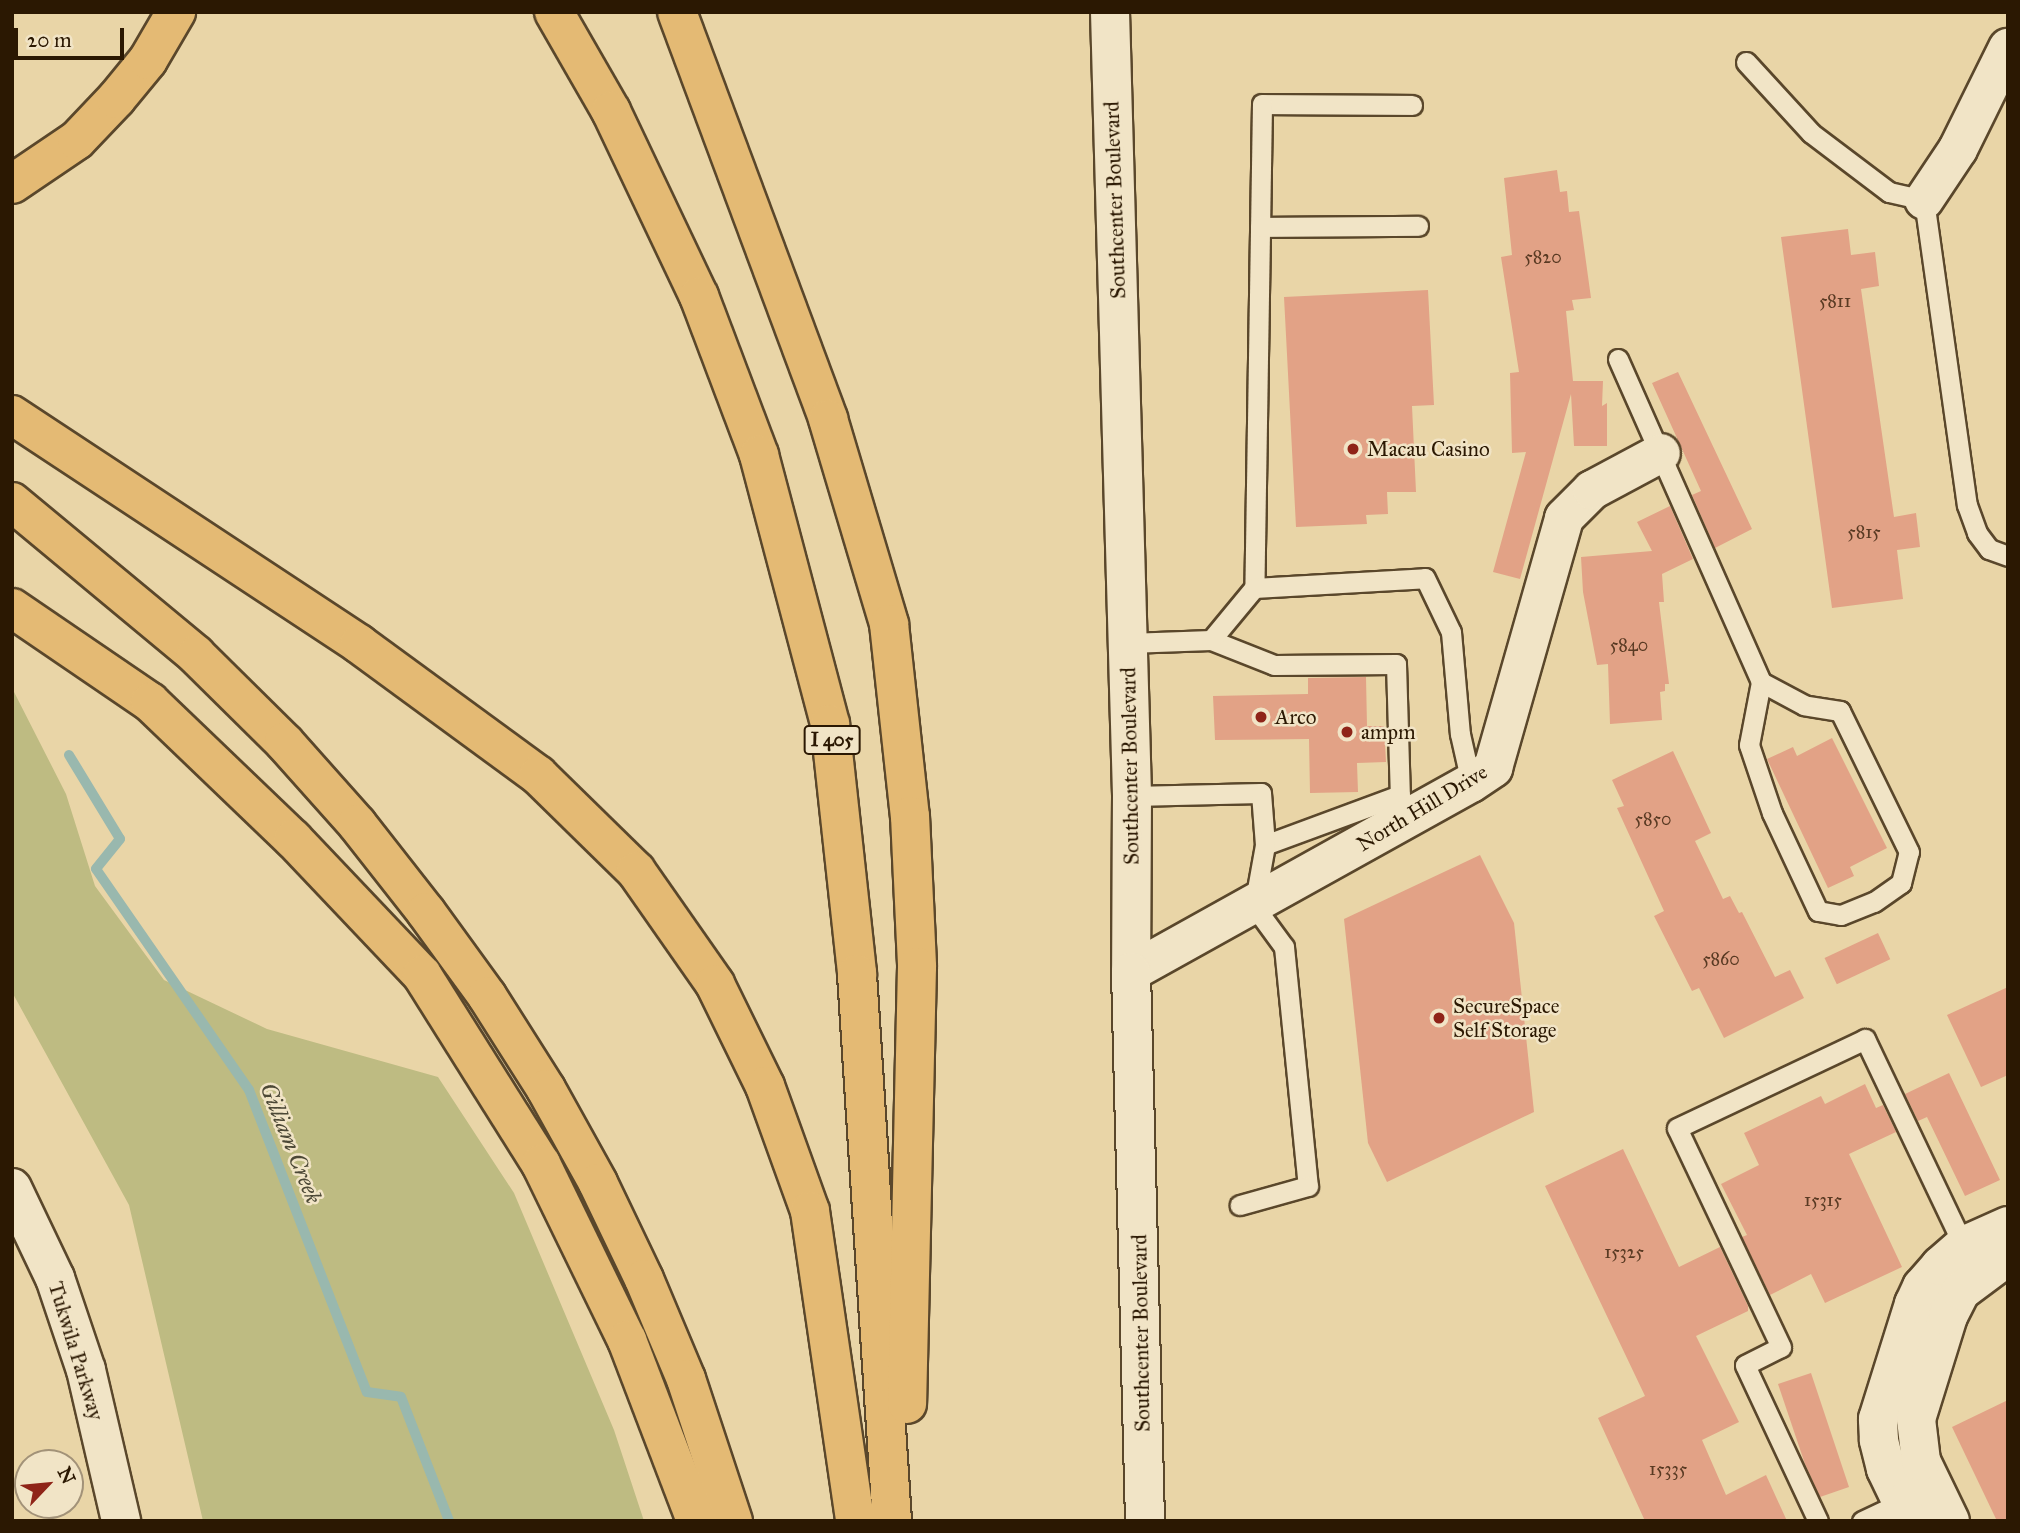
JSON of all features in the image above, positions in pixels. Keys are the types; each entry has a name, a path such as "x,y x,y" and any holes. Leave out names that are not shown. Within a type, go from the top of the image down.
{"highway":[{"path":"12,184 77,140 148,60 176,12"},
{"name":"I 405","path":"554,12 611,111 699,296 759,455 830,724 857,974 892,1521"},
{"path":"677,12 828,419 889,624 910,817 917,967 905,1521"},
{"path":"683,12 696,58"},
{"path":"12,415 359,644 538,775 636,871 715,984 765,1086 810,1211 855,1521"},
{"path":"18,509 196,655 284,742 366,835 487,996 546,1089 598,1183 644,1279 686,1379 733,1521"},
{"path":"12,608 150,702 293,839 422,975 541,1164 627,1340 696,1521"}],"main road":[{"name":"Southcenter Boulevard","path":"1110,12 1132,796 1131,972 1144,1519"},
{"path":"1924,200 1958,149 2008,48"},
{"name":"North Hill Drive","path":"1131,972 1254,906 1493,768 1564,518 1592,490 1661,453"},
{"name":"Tukwila Parkway","path":"12,1188 55,1278 86,1370 121,1521"},
{"path":"1950,1521 1916,1503 1921,1461 1916,1419 1948,1316 1961,1291 2008,1226"}],"lane":[{"path":"1746,62 1811,132 1889,192 1924,200 1967,505 1977,533 1989,549 2008,556"},
{"path":"1211,640 1254,588 1262,104 1412,105"},
{"path":"1260,228 1418,226"},
{"path":"1618,359 1761,682 1749,745 1772,813 1818,911 1841,915 1874,902 1901,883 1909,852 1840,711 1804,705 1761,682"},
{"path":"1254,588 1425,578 1451,632 1460,734 1471,783"},
{"path":"1128,643 1211,640 1274,665 1396,664 1400,795 1265,845"},
{"path":"1132,796 1261,793 1265,845 1254,906 1284,947 1308,1186 1240,1205"},
{"path":"1818,1521 1745,1365 1781,1347 1678,1128 1865,1040 1983,1260"},
{"path":"1862,1521 1916,1503"}],"shaded area":[{"path":"12,688 66,794 95,886 164,980 267,1029 438,1077 514,1193 614,1430 644,1521 203,1521 129,1205 12,992"}],"building":[{"path":"1557,170 1560,192 1567,191 1569,212 1579,211 1591,298 1572,300 1574,310 1566,311 1573,381 1603,381 1602,406 1607,403 1607,446 1574,446 1571,394 1520,579 1493,572 1526,452 1512,453 1510,373 1519,372 1501,257 1512,255 1504,178"},
{"path":"1848,229 1851,255 1875,252 1879,286 1861,289 1894,517 1916,513 1920,547 1897,550 1903,599 1832,608 1781,237"},
{"name":"Macau Casino","path":"1428,290 1434,405 1412,406 1416,492 1387,492 1388,514 1366,515 1367,524 1296,527 1284,297"},
{"path":"1678,372 1752,529 1715,548 1692,495 1701,491 1652,383"},
{"path":"1670,506 1693,559 1662,574 1664,602 1659,602 1669,684 1665,684 1665,691 1660,692 1662,720 1610,724 1608,664 1597,665 1583,592 1581,557 1652,551 1637,522"},
{"name":"ampm","path":"1366,677 1367,726 1384,726 1386,762 1357,763 1358,792 1310,793 1309,739 1215,740 1213,696 1308,694 1308,678"},
{"path":"1832,738 1887,848 1850,867 1854,876 1828,888 1767,759 1793,747 1797,756"},
{"path":"1673,751 1711,833 1695,841 1723,899 1730,896 1739,913 1742,912 1775,977 1790,970 1804,998 1724,1038 1699,988 1692,991 1654,916 1664,911 1617,808 1624,806 1612,780"},
{"name":"SecureSpace Self Storage","path":"1480,855 1514,923 1534,1112 1387,1182 1368,1143 1344,919"},
{"path":"1878,933 1890,959 1837,984 1825,958"},
{"path":"2008,987 2008,1075 1981,1087 1947,1015"},
{"path":"1949,1073 2000,1180 1965,1196 1927,1117 1918,1121 1905,1094"},
{"path":"1865,1084 1876,1108 1883,1105 1896,1132 1849,1154 1902,1267 1825,1303 1811,1274 1770,1295 1742,1237 1747,1235 1721,1184 1759,1165 1744,1133 1821,1096 1825,1104"},
{"path":"1623,1149 1679,1267 1720,1247 1748,1306 1748,1311 1696,1336 1739,1422 1702,1440 1726,1495 1766,1475 1787,1521 1645,1521 1598,1418 1645,1396 1545,1186"},
{"path":"1811,1373 1849,1487 1820,1497 1805,1464 1778,1384"},
{"path":"2008,1400 2008,1521 1997,1521 1952,1427"}],"waterway":[{"name":"Gilliam Creek","path":"69,755 120,839 96,869 249,1090 367,1392 401,1397 449,1521"}],"place":[{"name":"Macau Casino","path":"1353,449"},
{"name":"Arco","path":"1261,717"},
{"name":"ampm","path":"1347,732"},
{"name":"SecureSpace Self Storage","path":"1439,1018"}]}
